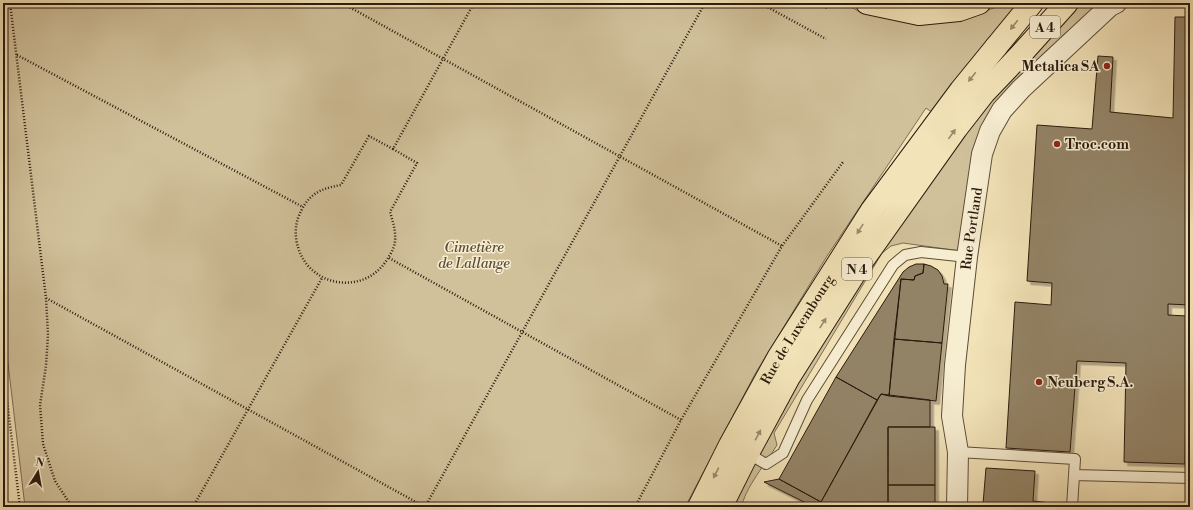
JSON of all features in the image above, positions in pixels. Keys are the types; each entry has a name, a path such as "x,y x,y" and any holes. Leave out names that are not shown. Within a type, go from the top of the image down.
{"main road":[{"path":"867,3 919,14 959,10 979,3"},
{"name":"Rue de Luxembourg","path":"721,507 739,449 778,358 872,210 941,118 1032,3"},
{"name":"A 4","path":"1023,52 1067,3"},
{"name":"Rue de Luxembourg","path":"700,507 789,377 863,260 956,129 984,93 1023,52"},
{"path":"863,260 882,216 924,157 941,118"}],"street":[{"name":"Rue Portland","path":"957,507 958,452 952,416 955,366 967,257 982,154 990,131 1002,110 1021,89 1110,6 1116,3"},
{"path":"1002,110 1023,52"}],"lane":[{"path":"739,449 766,464 783,453 807,400 893,265 905,255 921,252 967,257"},
{"path":"958,452 1075,459 1072,507"},
{"path":"1074,475 1190,478"}],"path":[{"path":"10,3 46,298 48,334 46,366 40,405 43,444 55,481 72,507"},
{"path":"342,3 782,246"},
{"path":"393,149 474,3"},
{"path":"46,298 425,507 705,3"},
{"path":"760,3 826,39"},
{"path":"818,3 827,8"},
{"path":"17,55 303,207"},
{"path":"369,136 418,163 390,212 395,227 394,243 389,258 380,270 367,278 353,283 337,283 322,278 309,268 300,255 296,239 296,223 303,207 312,196 325,188 341,185 369,136"},
{"path":"635,507 681,420 782,246 842,162"},
{"path":"389,258 681,420"},
{"path":"193,507 322,278"},
{"path":"3,367 20,507"}],"green space":[{"name":"Cimetière de Lallange","path":"3,3 845,3 858,11 916,24 961,20 1007,3 1023,3 933,113 926,108 827,256 755,374 685,507 25,507 3,321"},
{"path":"1072,3 1116,3 1002,110 968,252 903,243 891,246 882,253 774,433 777,445 751,484 743,500 742,507 721,507 889,222"}],"building":[{"path":"1175,17 1190,17 1190,305 1168,304 1168,315 1187,316 1185,464 1124,462 1126,363 1077,361 1070,452 1006,448 1015,302 1051,305 1052,283 1027,281 1037,125 1092,129 1098,56 1113,57 1110,112 1173,118"},
{"path":"916,264 924,264 923,273 915,276 914,280 901,279 889,396 881,394 877,400 836,377 903,272"},
{"path":"924,264 938,270 942,276 944,284 948,284 942,343 894,339 901,279 914,280 915,276 923,273"},
{"path":"894,339 942,343 936,401 889,396"},
{"path":"836,377 877,400 821,502 779,479"},
{"path":"881,394 930,400 930,427 888,427 888,507 814,507 764,482 779,479 821,502"},
{"path":"888,427 935,427 935,485 888,485"},
{"path":"986,468 1035,471 1033,501 1060,504 1060,507 984,507"},
{"path":"888,485 935,485 935,507 888,507"}],"place":[{"name":"Metalica SA","path":"1107,66"},
{"name":"Troc.com","path":"1057,144"},
{"name":"Neuberg S.A.","path":"1039,382"}]}
